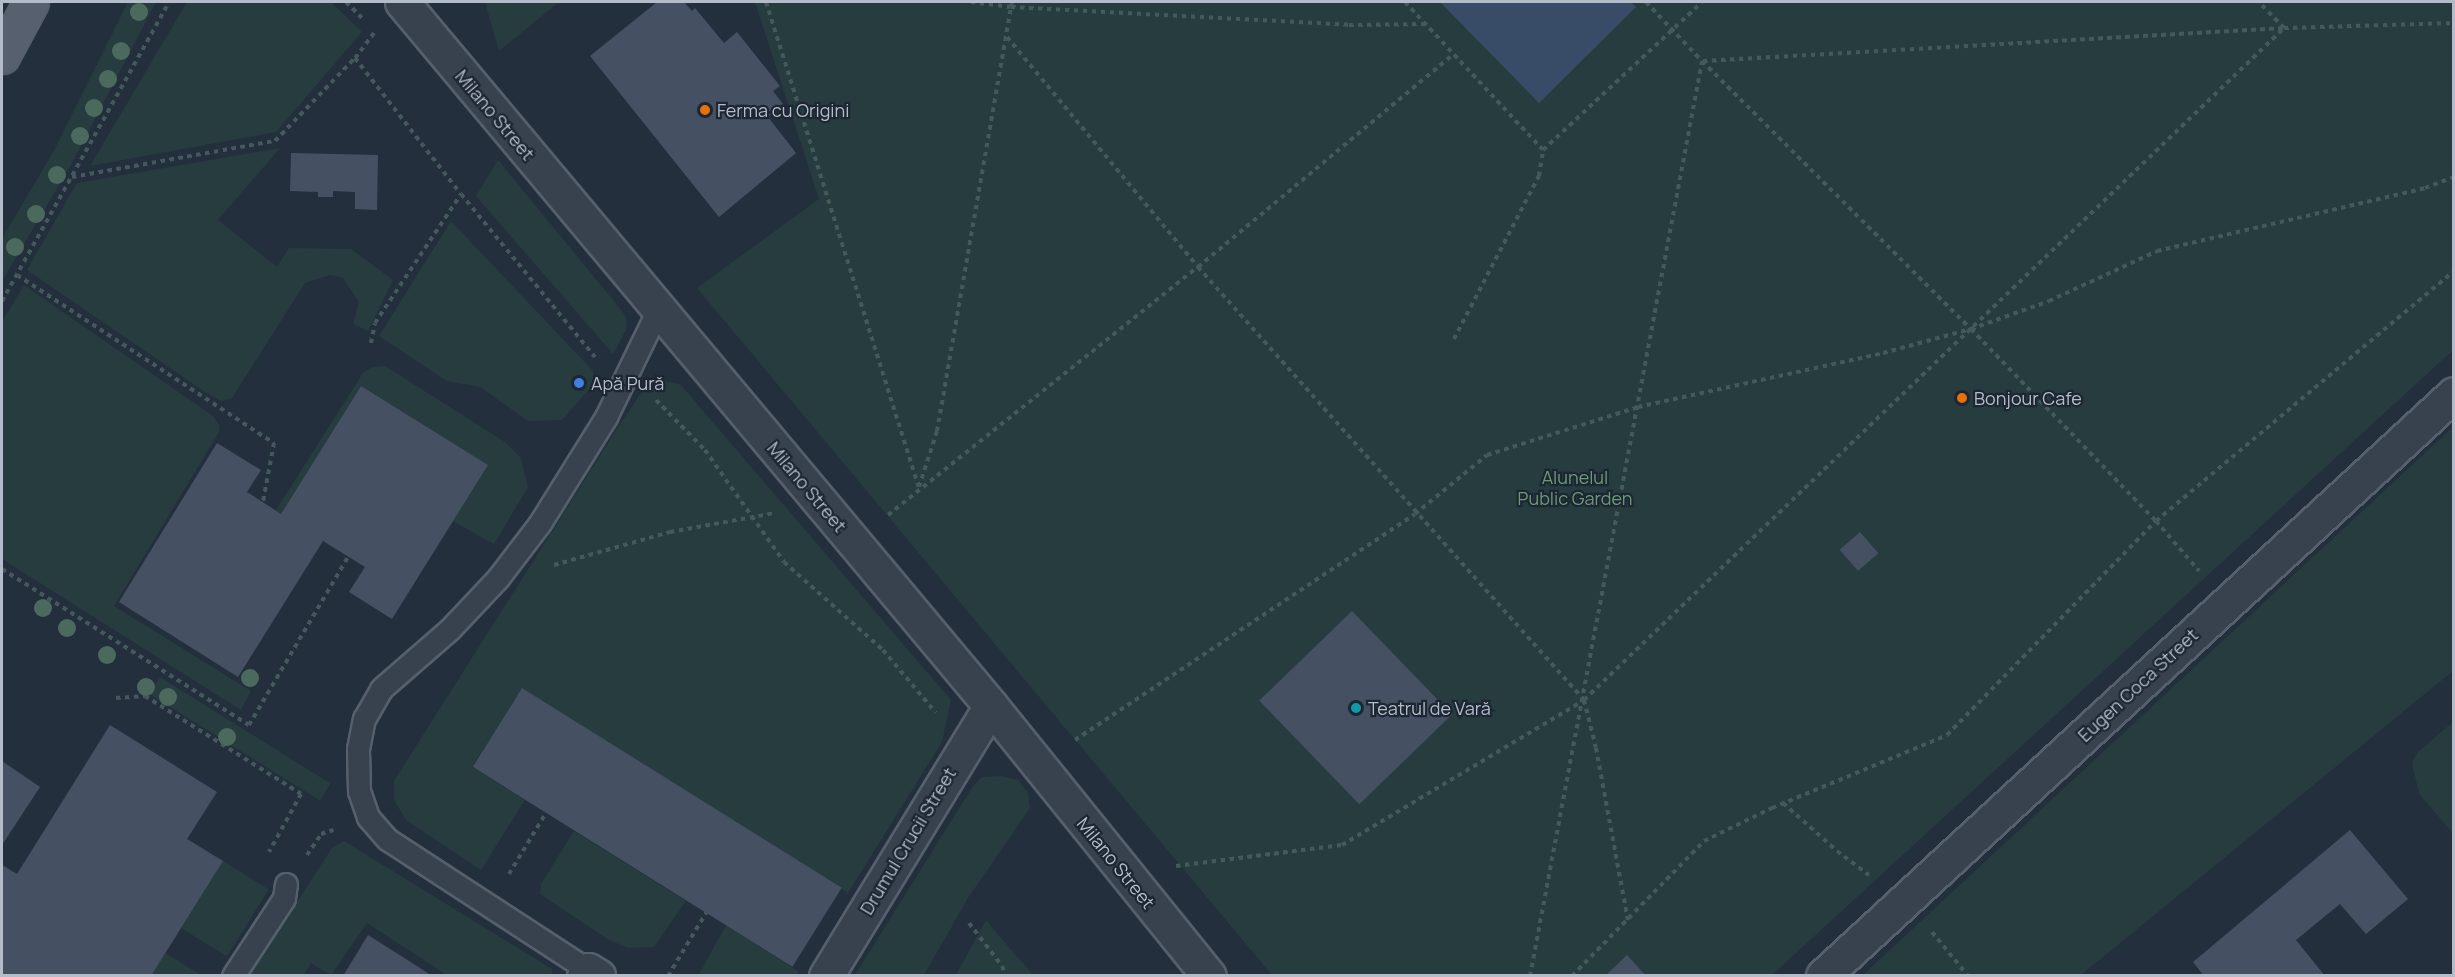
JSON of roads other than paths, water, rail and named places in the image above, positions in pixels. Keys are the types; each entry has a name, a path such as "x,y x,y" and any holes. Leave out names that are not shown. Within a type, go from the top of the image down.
{"main road":[{"path":"2,56 31,2"}],"street":[{"name":"Milano Street","path":"402,2 991,706 1209,975"},
{"name":"Eugen Coca Street","path":"1823,975 2454,394"},
{"name":"Drumul Crucii Street","path":"826,975 991,706"}],"lane":[{"path":"590,973 387,839 368,817 359,791 358,749 364,719 381,689 450,629 498,578 540,523 606,417 658,310"},
{"path":"233,975 284,897 286,884"}],"water":[{"path":"1440,2 1631,2 1636,7 1539,103"}],"place":[{"name":"Ferma cu Origini","path":"705,110"},
{"name":"Apă Pură","path":"579,383"},
{"name":"Bonjour Cafe","path":"1962,398"},
{"name":"Teatrul de Vară","path":"1356,708"}],"park label":[{"name":"Alunelul Public Garden","path":"1575,488"}]}
